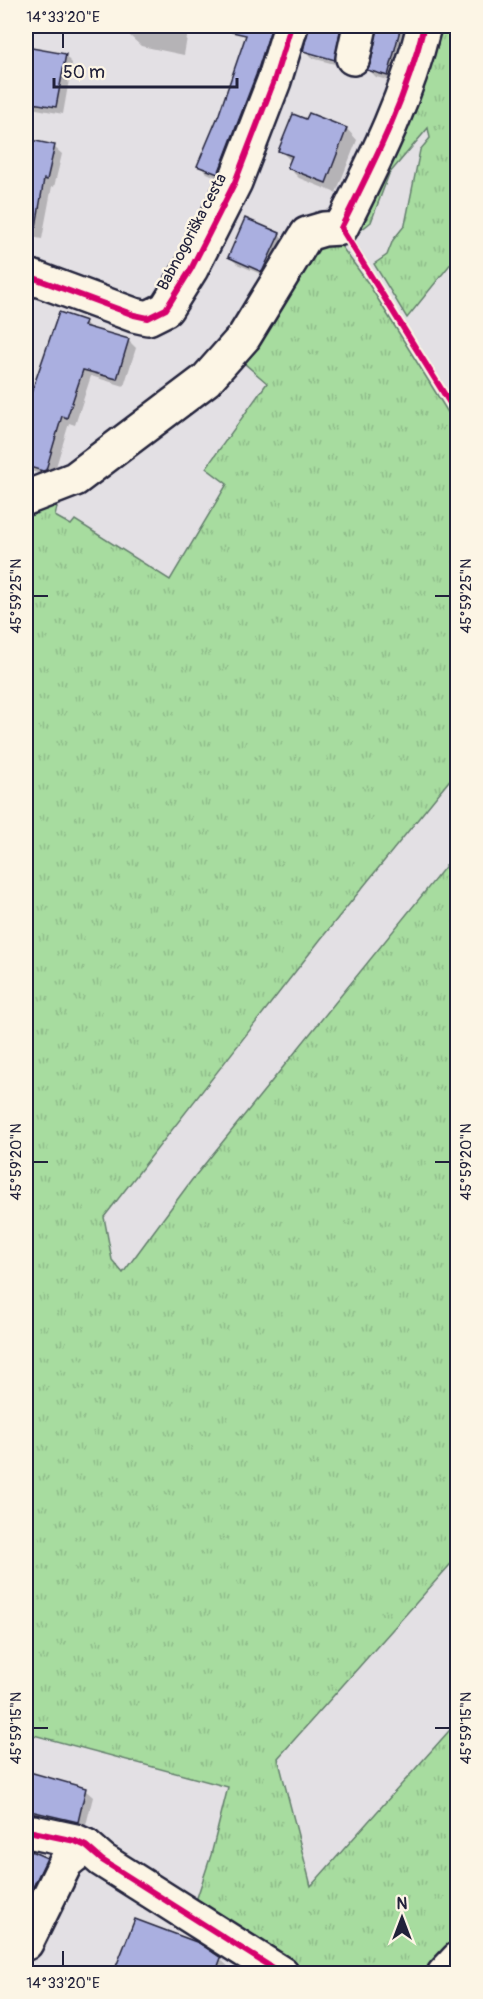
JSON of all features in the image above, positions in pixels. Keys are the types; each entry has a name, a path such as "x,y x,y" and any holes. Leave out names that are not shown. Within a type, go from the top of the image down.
{"street":[{"name":"Babnogoriška cesta","path":"26,275 134,315 148,318 166,309 191,268 236,182 274,81 291,26"},
{"path":"352,58 360,26"},
{"path":"26,498 84,473 206,380 244,337 307,234 324,229 341,228 396,118 414,68 424,26"},
{"path":"33,1832 86,1846 102,1860 282,1974"},
{"path":"26,1943 66,1862 86,1846"},
{"path":"444,1974 458,1959"}],"green space":[{"path":"430,26 457,26 457,256 407,318 374,264 387,255 393,240 405,225 420,150 430,138 428,128 389,174 371,222 356,234"},
{"path":"339,243 368,283 457,427 457,771 320,940 104,1217 112,1260 123,1273 191,1181 457,852 457,1557 278,1758 311,1886 457,1722 457,1944 434,1973 300,1973 194,1907 211,1855 228,1787 26,1733 26,503 42,498 57,507 55,516 71,525 75,520 170,580 227,484 206,468 267,383 237,357 305,248"}],"building":[{"path":"233,26 272,26 218,174 197,166 219,114 246,35 232,32"},
{"path":"309,26 341,26 335,60 303,51"},
{"path":"378,26 401,26 388,76 367,70 371,62"},
{"path":"26,47 66,54 56,107 26,102"},
{"path":"309,113 347,128 326,183 287,168 292,156 278,151 293,114 306,119"},
{"path":"26,139 55,145 47,180 44,179 36,227 26,226"},
{"path":"245,218 280,233 262,272 228,257"},
{"path":"59,312 86,321 84,326 129,339 117,379 83,370 67,418 62,416 46,470 43,471 26,466 26,408"},
{"path":"26,1771 86,1788 78,1822 26,1810"},
{"path":"26,1849 47,1858 33,1887 26,1882"},
{"path":"135,1919 199,1943 221,1958 215,1974 113,1974"}],"cycle path":[{"path":"26,275 134,315 148,318 166,309 191,269 235,182 274,81 291,26"},
{"path":"424,26 399,105 341,228 458,416"},
{"path":"33,1832 75,1841 86,1846 102,1860 282,1974"}]}
